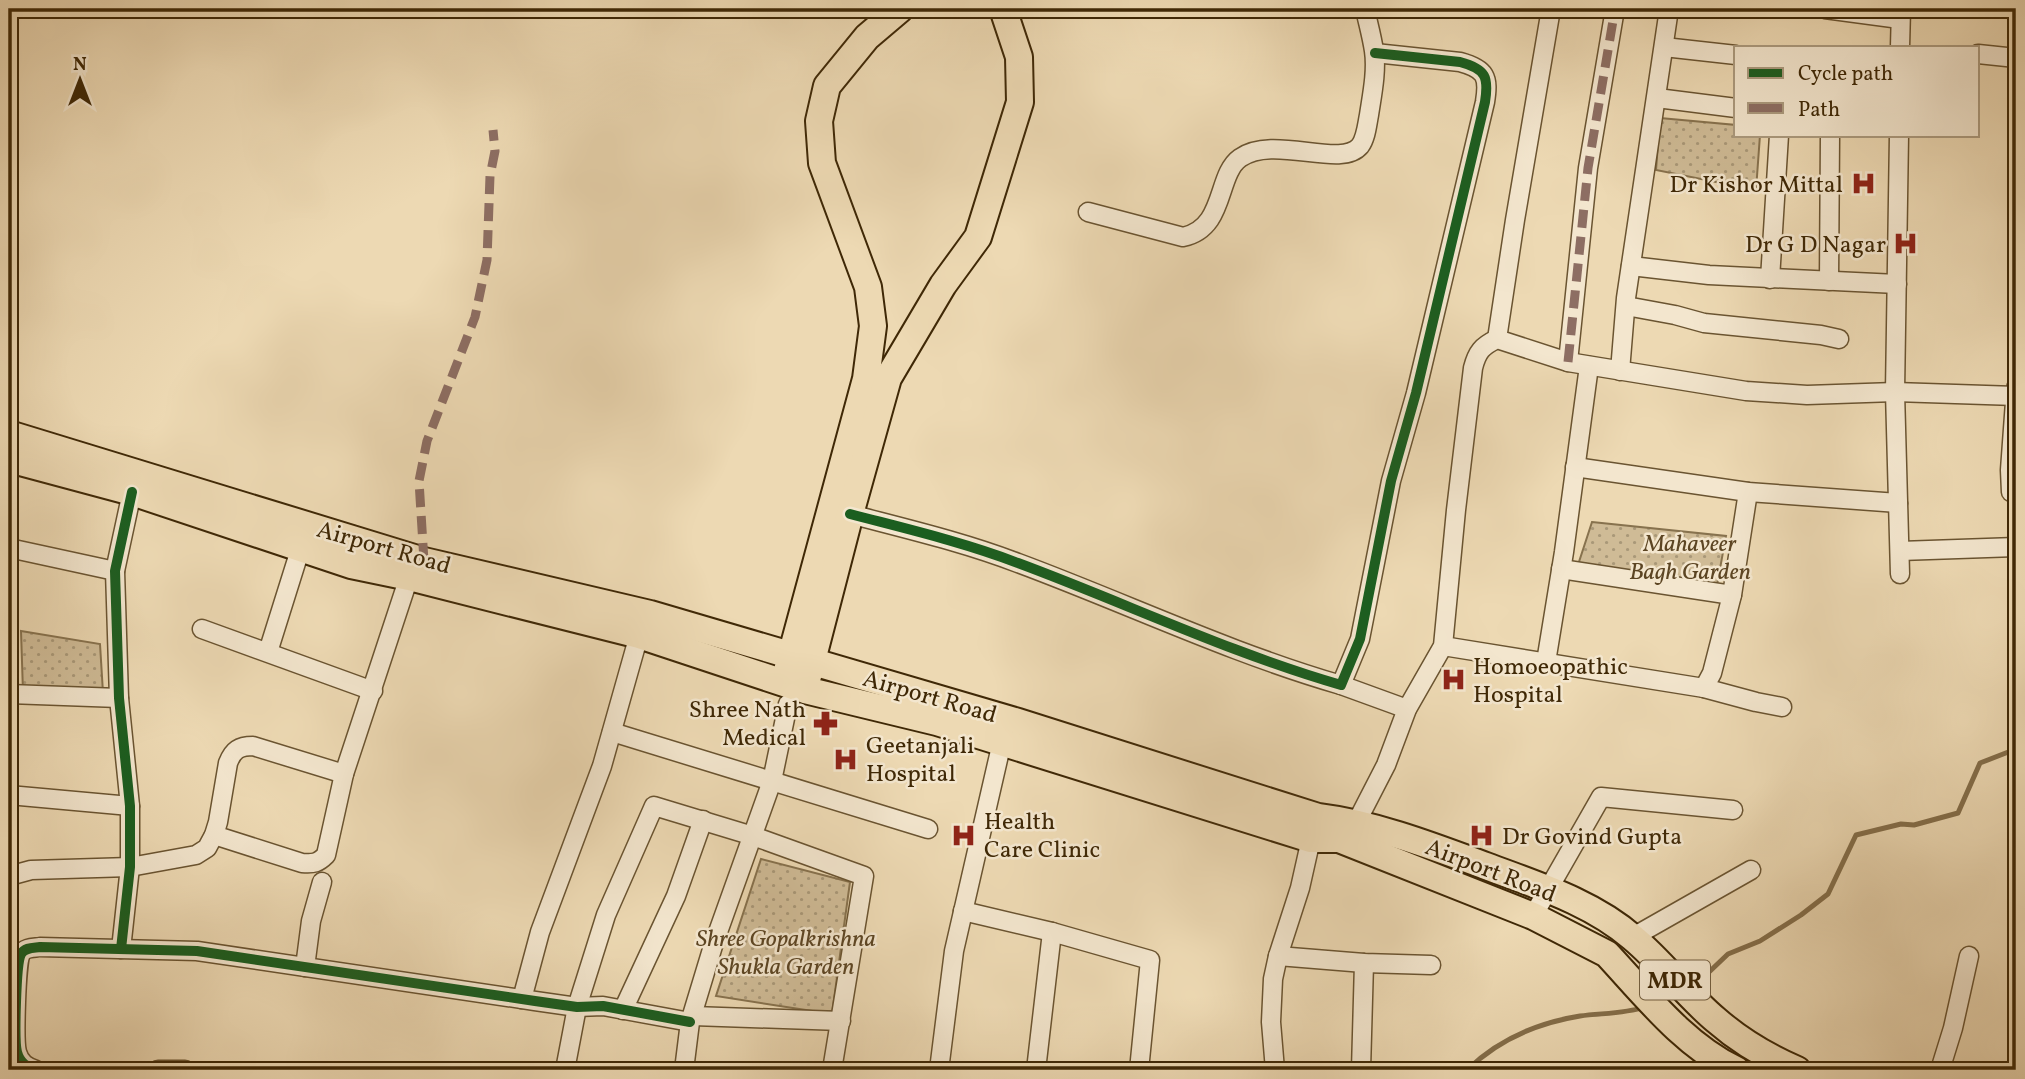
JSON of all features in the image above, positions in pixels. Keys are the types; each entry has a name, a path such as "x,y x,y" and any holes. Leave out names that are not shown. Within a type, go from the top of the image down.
{"main road":[{"path":"792,692 866,379 873,326 867,287 822,163 819,121 827,86 867,37 900,9"},
{"path":"801,658 850,514 888,378 943,285 978,237 1020,102 1019,57 1003,9"},
{"name":"Airport Road","path":"9,435 424,561 645,624 792,692 936,722 1311,839 1339,839 1351,833 1404,838 1548,889 1596,912 1635,939 1714,1020 1756,1051 1797,1070"},
{"name":"Airport Road","path":"9,459 132,492 351,565 801,658 1018,722 1318,817 1344,820 1351,833 1597,947 1607,954 1688,1038 1717,1061 1736,1070"}],"street":[{"path":"1088,212 1183,237 1193,235 1211,217 1235,162 1244,155 1269,148 1338,154 1351,152 1360,146 1372,96 1375,53 1364,9"},
{"path":"1497,339 1551,9"},
{"path":"1568,362 1588,168 1615,9"},
{"path":"1620,371 1631,266 1669,9"},
{"path":"1825,9 1901,14 1904,46"},
{"path":"1664,47 1734,55"},
{"path":"1341,685 1360,639 1391,481 1416,393 1488,85 1483,71 1460,62 1375,53"},
{"path":"1980,54 2016,58"},
{"path":"1657,98 1734,108"},
{"path":"1770,279 1779,136"},
{"path":"1829,281 1830,136"},
{"path":"1899,136 1895,392 1900,574"},
{"path":"1631,266 1709,275 1897,284"},
{"path":"1626,306 1675,314 1704,323 1839,339"},
{"path":"1351,833 1386,765 1407,709 1443,646 1473,368 1477,353 1485,345 1497,339 1568,362 1746,391 1807,395 1895,392 2016,396"},
{"path":"1546,662 1562,569 1589,366"},
{"path":"2011,492 2016,388"},
{"path":"1575,467 1748,492 1898,503"},
{"path":"121,949 130,867 130,806 119,698 115,571 132,492"},
{"path":"1703,688 1712,673 1732,595 1748,492"},
{"path":"850,514 982,550 1215,643 1407,709"},
{"path":"1900,551 2016,547"},
{"path":"9,548 115,571"},
{"path":"268,652 300,550"},
{"path":"1562,569 1732,595"},
{"path":"214,835 302,863 314,864 326,855 344,774 409,577"},
{"path":"522,999 540,932 602,766 645,624"},
{"path":"202,629 373,691"},
{"path":"1443,646 1703,688 1782,707"},
{"path":"684,1070 692,1019 713,946 772,781 792,692"},
{"path":"9,694 119,698"},
{"path":"612,732 928,829"},
{"path":"939,1070 954,951 1002,742"},
{"path":"9,876 31,870 130,867 196,855 207,848 214,835 228,763 231,754 238,748 253,746 344,774"},
{"path":"9,795 130,806"},
{"path":"1533,916 1601,797 1733,810"},
{"path":"565,1070 577,1007 606,915 654,806 753,836 864,876 832,1070"},
{"path":"623,1010 676,896 702,820"},
{"path":"1275,1070 1271,1022 1273,979 1300,888 1311,839"},
{"path":"1635,939 1751,870"},
{"path":"305,967 310,921 322,882"},
{"path":"963,911 1052,932 1150,960 1139,1070"},
{"path":"1036,1070 1052,932"},
{"path":"36,1070 26,1066 17,1051 18,968 21,953 26,948 40,947 197,951 577,1007 603,1006 692,1019 841,1021"},
{"path":"1278,956 1431,965"},
{"path":"1940,1070 1953,1028 1969,956"},
{"path":"1361,1070 1363,963"},
{"path":"158,1070 185,1070"}],"green space":[{"path":"1660,118 1734,125 1734,136 1760,136 1756,190 1656,170"},
{"name":"Mahaveer Bagh Garden","path":"1592,522 1726,536 1717,585 1577,568"},
{"path":"21,631 100,644 103,693 23,692"},
{"name":"Shree Gopalkrishna Shukla Garden","path":"761,859 850,882 832,1014 716,996"}],"waterway":[{"path":"1691,983 1708,973 1728,954 1760,941 1828,894 1856,835 1901,824 1914,825 1958,813 1980,763 2016,749"},
{"path":"1467,1070 1492,1050 1534,1028 1580,1016 1645,1007"}],"marked path":[{"path":"1568,362 1588,168 1615,9"},
{"path":"424,561 419,481 427,441 475,317 487,260 490,176 495,151 493,130"}],"cycle path":[{"path":"850,514 997,555 1218,643 1341,685 1360,639 1391,481 1416,393 1486,93 1484,75 1469,65 1375,53"},
{"path":"121,949 130,867 130,806 119,698 115,571 132,492"},
{"path":"36,1070 24,1064 17,1052 16,1002 21,954 27,949 40,947 197,951 577,1007 603,1006 690,1022"}],"place":[{"name":"Dr Kishor Mittal","path":"1863,184"},
{"name":"Dr G D Nagar","path":"1906,244"},
{"name":"Homoeopathic Hospital","path":"1453,680"},
{"name":"Shree Nath Medical","path":"826,723"},
{"name":"Geetanjali Hospital","path":"846,759"},
{"name":"Health Care Clinic","path":"964,835"},
{"name":"Dr Govind Gupta","path":"1482,836"}]}
